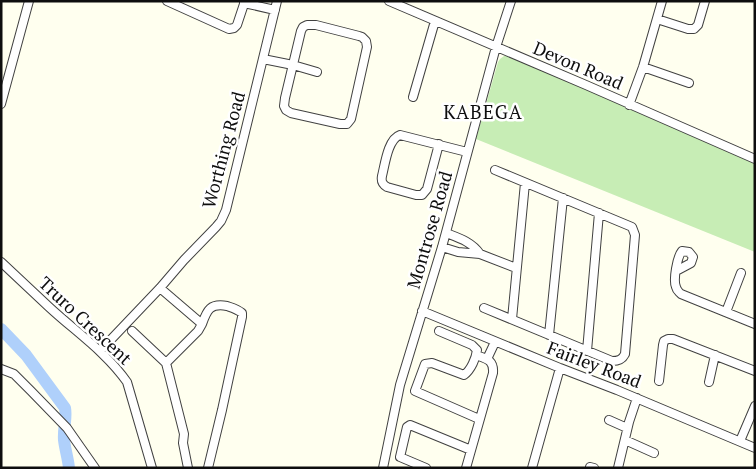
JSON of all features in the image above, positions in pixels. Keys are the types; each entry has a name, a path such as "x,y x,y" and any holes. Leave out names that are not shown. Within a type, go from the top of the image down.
{"street":[{"path":"1,104 29,1"},
{"path":"167,1 229,29 237,25 244,2 275,10"},
{"name":"Worthing Road","path":"100,351 221,221 226,210 277,1"},
{"name":"Devon Road","path":"389,1 755,159"},
{"name":"Montrose Road","path":"383,468 400,385 446,233 496,47 511,1"},
{"path":"629,104 643,67 662,1"},
{"path":"657,19 688,29 694,29 698,26 705,1"},
{"path":"413,97 435,21"},
{"path":"306,25 316,25 365,39 367,47 350,122 340,124 291,113 286,110 284,102 292,65 301,31 306,25"},
{"path":"263,59 317,72"},
{"path":"643,67 689,83"},
{"path":"439,144 427,189 422,195 383,185 381,179 393,140 397,136 400,135 439,144 467,152"},
{"path":"484,308 612,361 623,358 625,354 636,235 632,227 495,170"},
{"path":"512,319 525,183"},
{"path":"549,334 563,198"},
{"path":"587,351 599,213"},
{"path":"446,233 466,241 480,254"},
{"path":"442,246 458,252 480,254 516,268"},
{"name":"Truro Crescent","path":"1,262 49,308 100,351 127,382 152,468"},
{"path":"676,271 675,282 681,294 755,324"},
{"path":"726,312 740,273"},
{"path":"160,288 202,324"},
{"path":"166,363 198,331 206,313 214,305 218,304 234,308 242,313 208,468"},
{"name":"Fairley Road","path":"422,311 755,448"},
{"path":"132,331 166,363 184,434 183,443 188,468"},
{"path":"439,331 472,345 477,350 476,355 467,373 464,374 432,363 425,364 415,391 480,419"},
{"path":"659,381 663,345 664,341 668,339 673,339 755,371"},
{"path":"487,359 495,342"},
{"path":"466,468 493,373 491,362 476,355"},
{"path":"709,382 715,355"},
{"path":"1,368 14,374 65,426 95,468"},
{"path":"532,468 560,368"},
{"path":"618,468 637,398"},
{"path":"740,441 755,406"},
{"path":"609,420 628,428"},
{"path":"426,468 400,457 407,427 410,425 471,450"},
{"path":"625,440 654,453"}],"green space":[{"path":"504,56 512,56 755,162 755,252 476,139 498,62"}],"waterway":[{"path":"1,329 26,355 65,408 64,440 69,468"}],"district":[{"name":"KABEGA","path":"483,112"}]}
